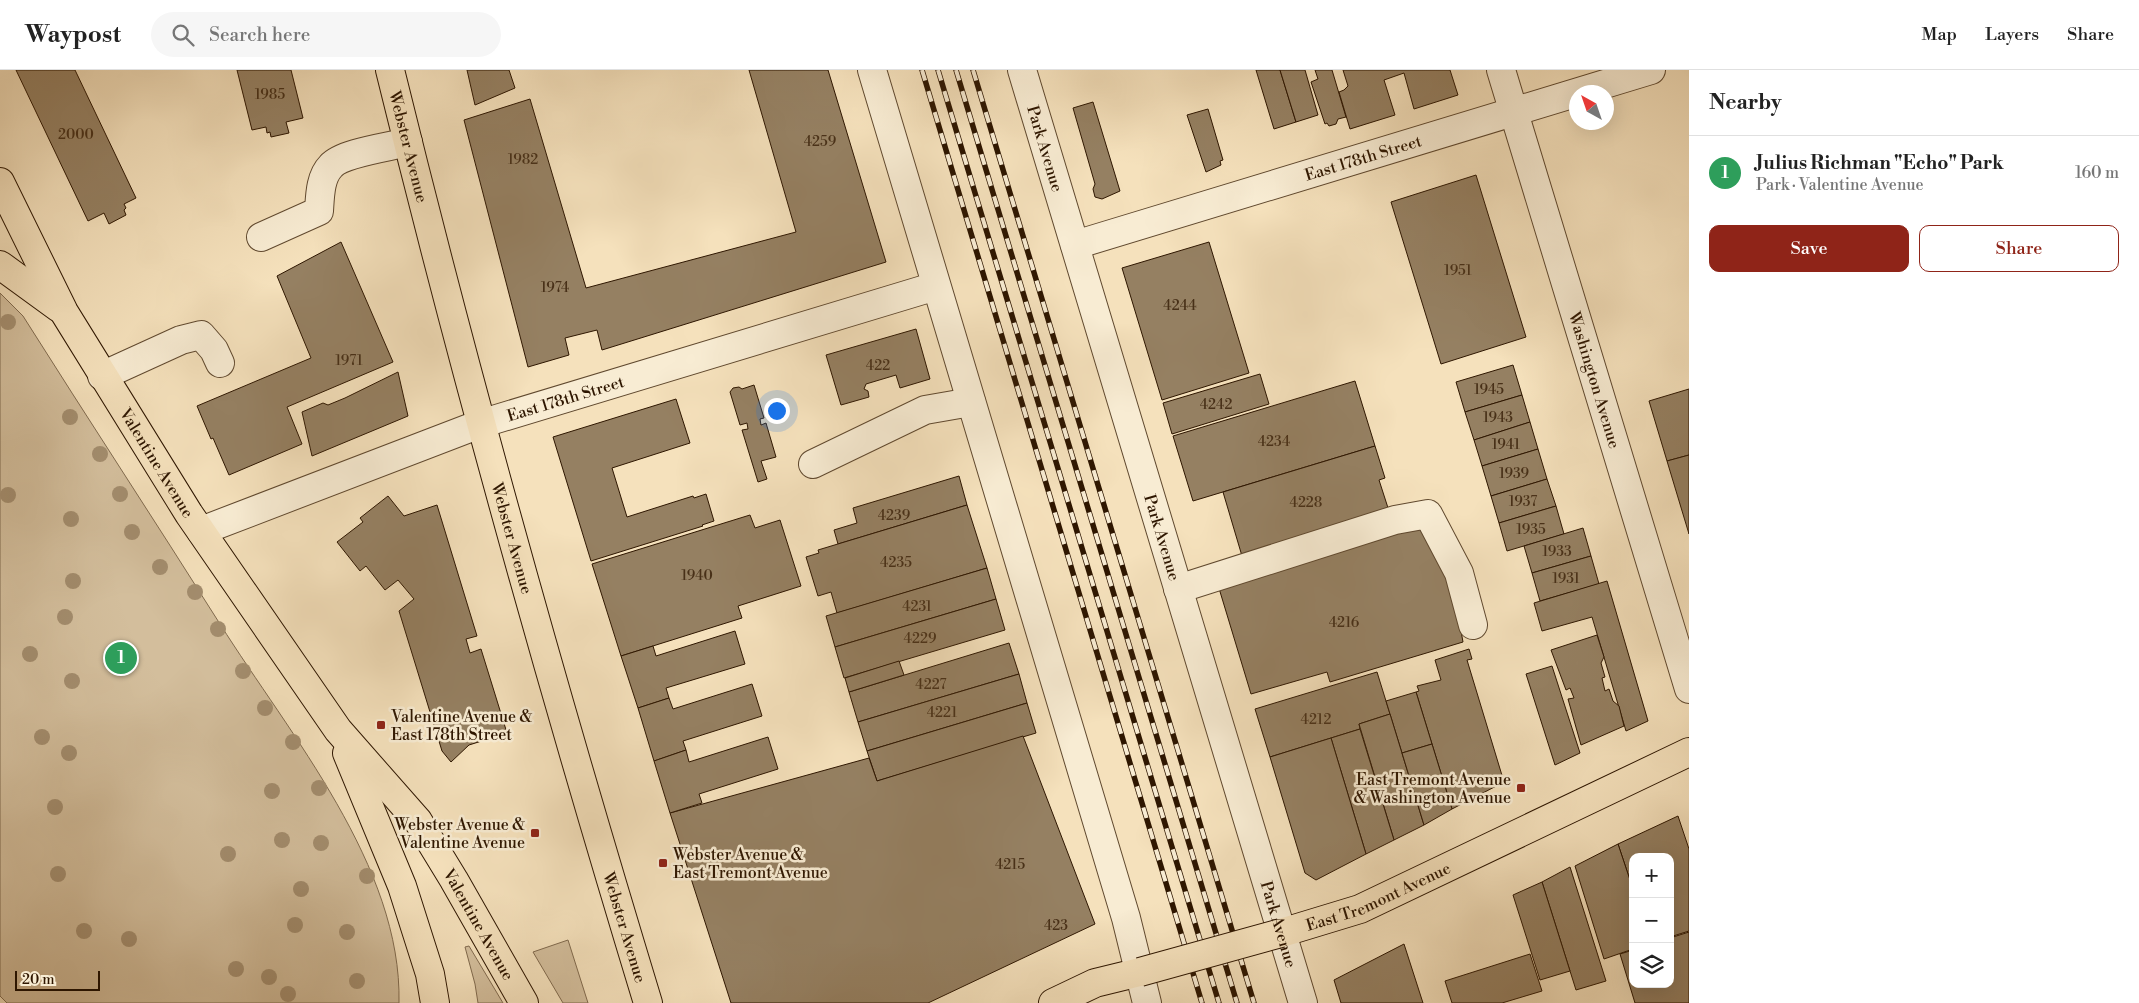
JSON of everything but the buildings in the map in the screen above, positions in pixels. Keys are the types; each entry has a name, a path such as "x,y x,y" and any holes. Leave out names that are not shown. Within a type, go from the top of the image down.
{"main road":[{"name":"Webster Avenue","path":"390,70 480,424 549,672 648,1003"},
{"name":"Valentine Avenue","path":"0,182 64,312 102,376 201,531 338,730 418,821 524,1003"},
{"path":"0,265 64,312"},
{"name":"Valentine Avenue","path":"338,730 393,861 430,974 435,1003"},
{"name":"East Tremont Avenue","path":"1053,1003 1095,983 1282,933 1360,909 1689,752"},
{"path":"409,912 417,1003"}],"street":[{"path":"872,70 1126,918 1147,1003"},
{"name":"Park Avenue","path":"1022,70 1303,1003"},
{"name":"Washington Avenue","path":"1502,70 1689,689"},
{"name":"East 178th Street","path":"1075,245 1651,70"},
{"path":"261,237 319,210 321,186 329,167 340,158 408,142"},
{"name":"East 178th Street","path":"201,531 480,424 936,286"},
{"path":"102,376 182,340 201,336 214,350 220,363"},
{"path":"813,464 924,410 971,402"},
{"path":"1178,589 1395,520 1428,514 1459,573 1472,625"}],"shaded area":[{"path":"0,293 23,316 337,804 362,852 382,902 395,952 399,1003 7,1003 0,996"},
{"path":"568,940 588,1003 563,1003 533,952"},
{"path":"469,946 503,1003 478,1003 465,947"}],"railway":[{"path":"922,70 1202,1003"},
{"path":"938,70 1219,1003"},
{"path":"956,70 1237,1003"},
{"path":"973,70 1254,1003"}],"place":[{"name":"Julius Richman \"Echo\" Park","path":"121,658"},
{"name":"Valentine Avenue & East 178th Street","path":"381,725"},
{"name":"East Tremont Avenue & Washington Avenue","path":"1521,788"},
{"name":"Webster Avenue & Valentine Avenue","path":"535,833"},
{"name":"Webster Avenue & East Tremont Avenue","path":"663,863"}]}
